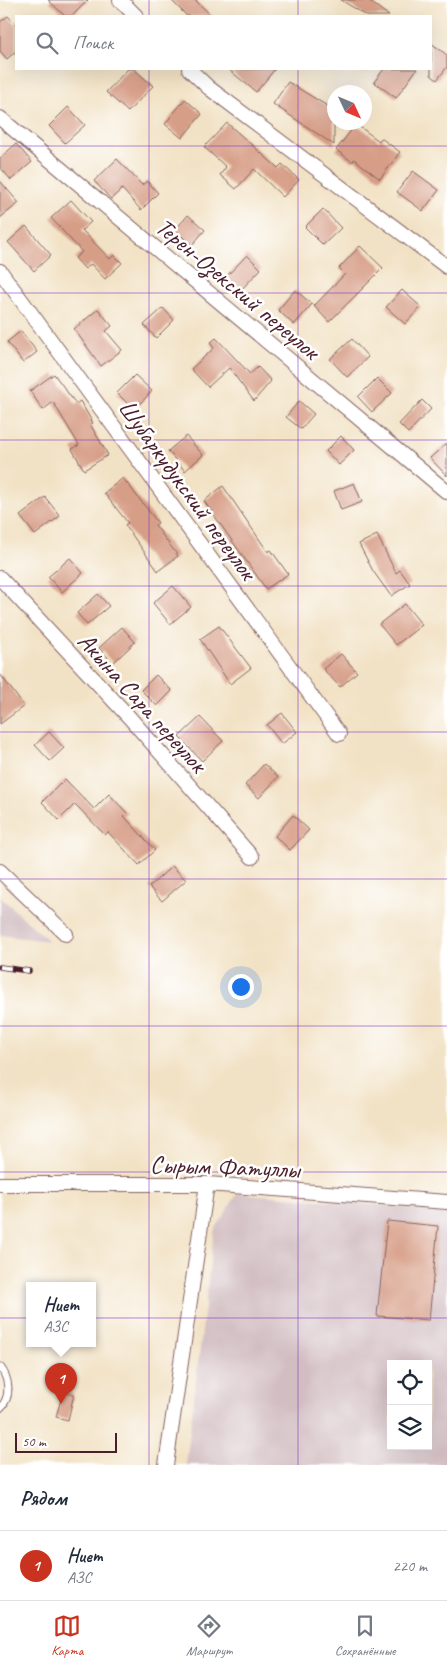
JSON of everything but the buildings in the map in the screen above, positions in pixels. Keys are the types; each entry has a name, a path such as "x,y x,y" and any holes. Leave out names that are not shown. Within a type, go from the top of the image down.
{"street":[{"path":"120,0 135,15"},
{"path":"190,70 209,88 447,267"},
{"name":"Терен-Озекский переулок","path":"0,118 447,492"},
{"name":"Шубаркудукский переулок","path":"0,271 339,734"},
{"name":"Акына Сара переулок","path":"0,578 129,717 252,857"},
{"path":"0,872 66,934"},
{"name":"Сырым Фатуллы","path":"0,1184 207,1184 447,1202"},
{"path":"166,1465 207,1184"}],"lane":[{"path":"0,1367 5,1374 8,1387 4,1404 0,1408"}],"shaded area":[{"path":"0,897 49,941 0,935"},
{"path":"238,1193 447,1211 447,1465 186,1465 214,1231"}],"railway":[{"path":"0,967 29,971"}],"place":[{"name":"Ниет","path":"61,1404"}]}
